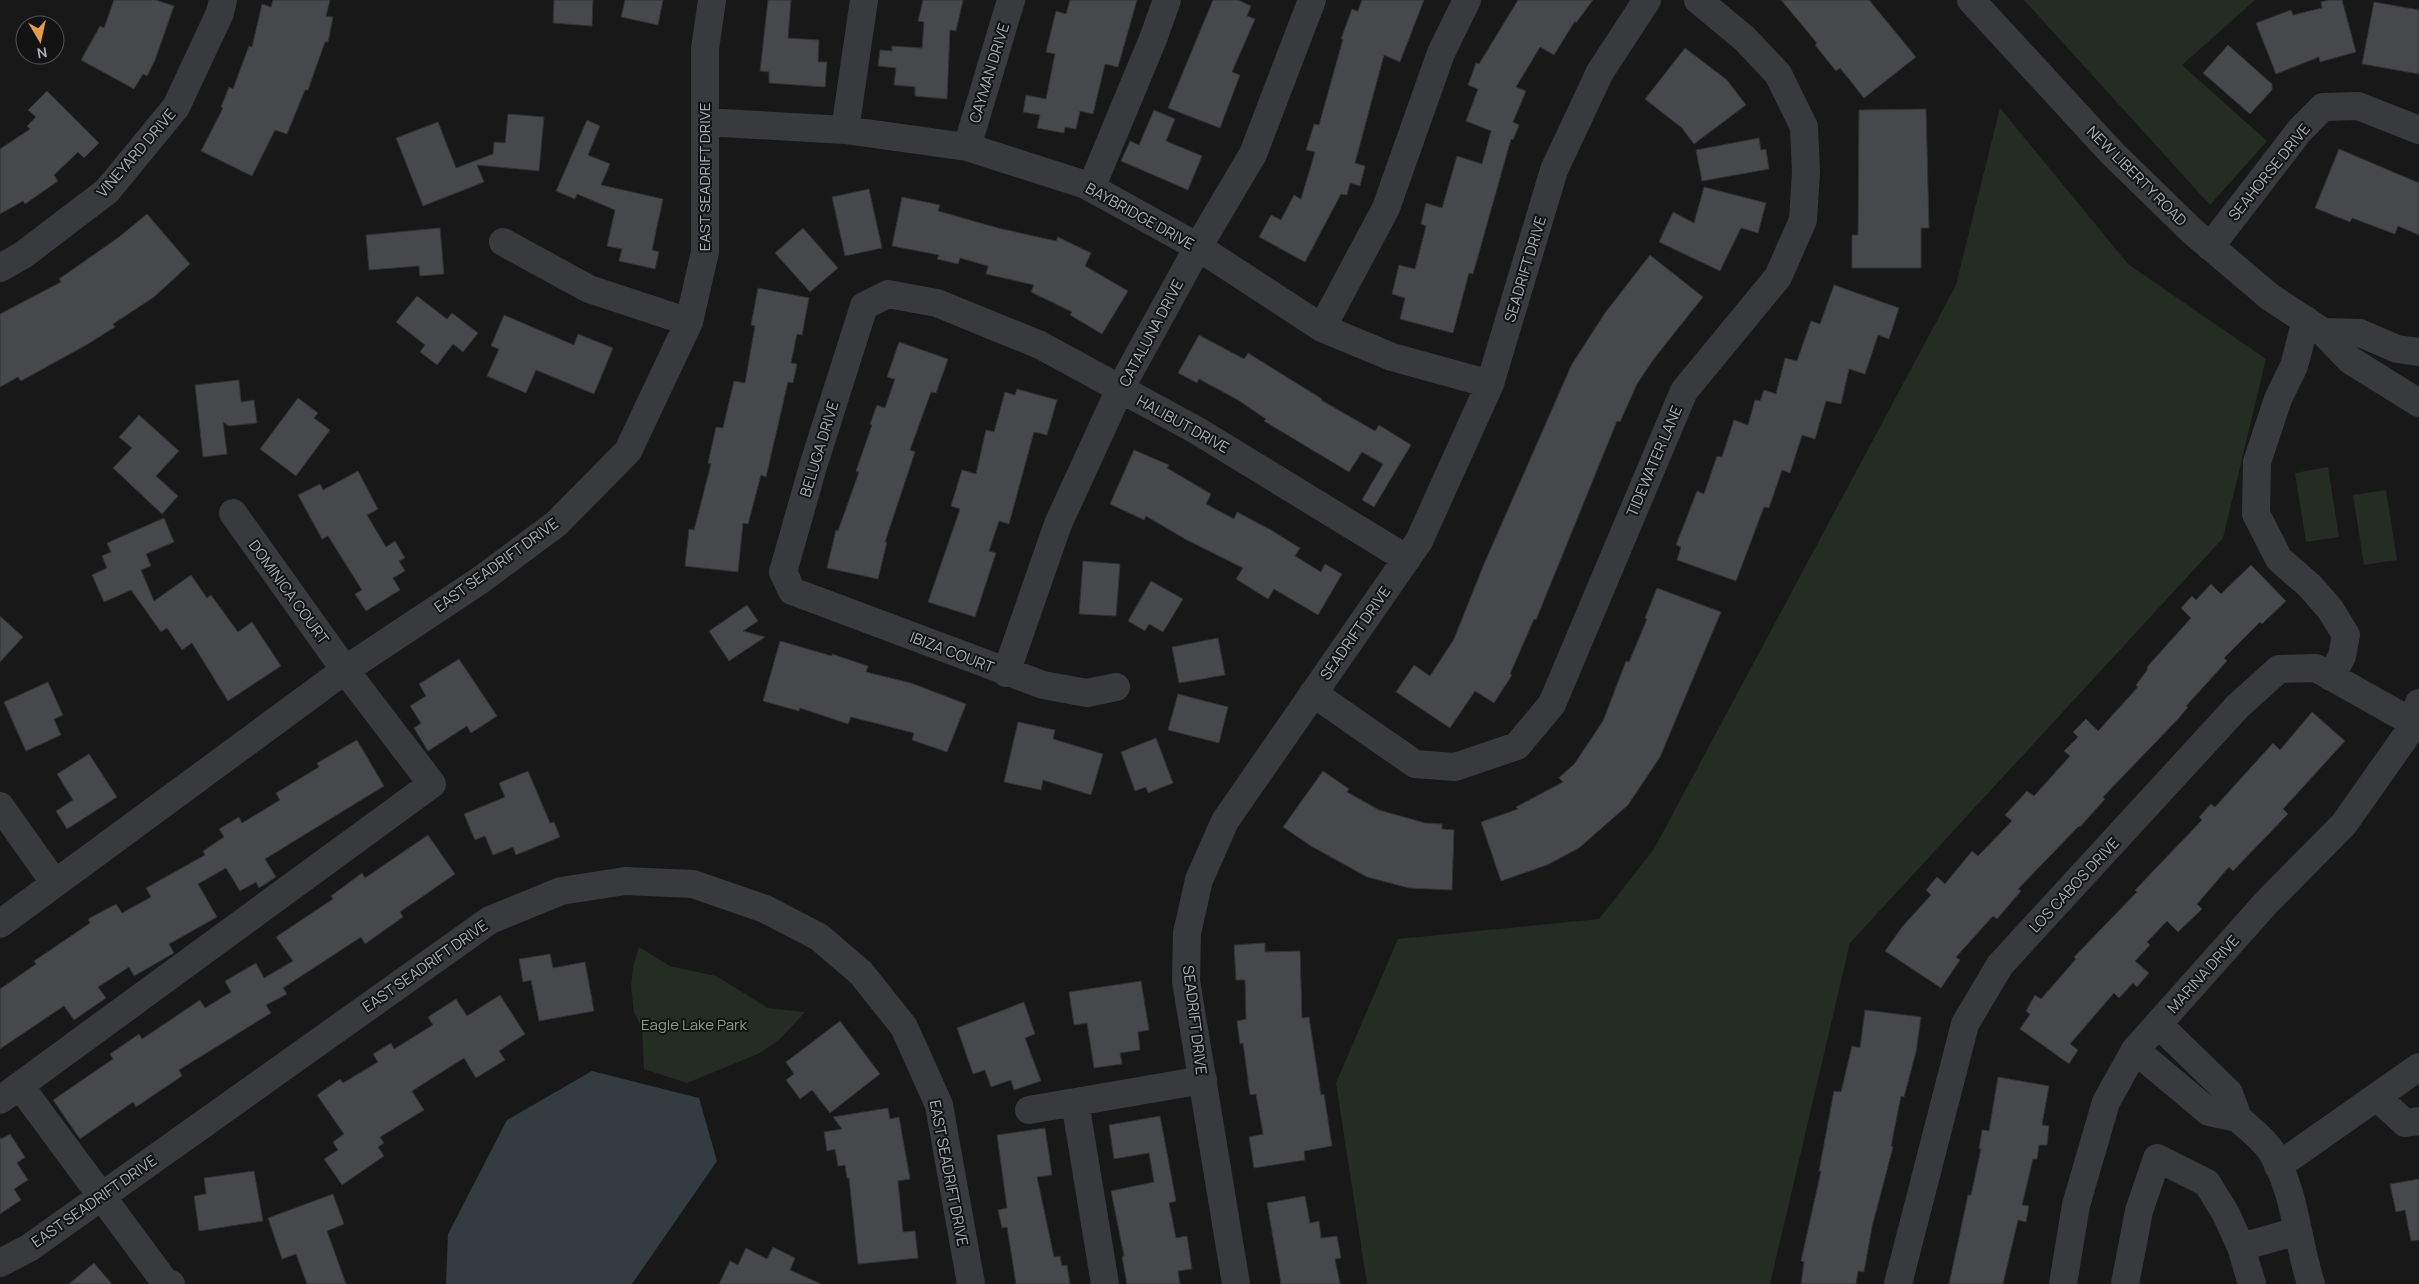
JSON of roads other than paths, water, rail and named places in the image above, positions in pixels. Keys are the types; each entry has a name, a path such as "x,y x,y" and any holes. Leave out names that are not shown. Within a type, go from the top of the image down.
{"street":[{"name":"VINEYARD DRIVE","path":"0,268 23,255 107,191 176,107 220,13 223,0"},
{"name":"EAST SEADRIFT DRIVE","path":"0,924 54,882 345,670 479,581 562,518 628,451 689,322 705,252 705,49 712,0"},
{"path":"845,130 864,0"},
{"name":"CAYMAN DRIVE","path":"967,147 1010,0"},
{"path":"1091,188 1153,39 1166,0"},
{"name":"CATALUNA DRIVE","path":"1006,673 1058,524 1120,389 1198,247 1253,154 1312,0"},
{"path":"1322,328 1386,208 1441,53 1467,0"},
{"name":"SEADRIFT DRIVE","path":"1236,1284 1186,981 1187,933 1199,880 1225,821 1424,532 1490,384 1554,170 1600,72 1647,0"},
{"name":"TIDEWATER LANE","path":"1313,693 1415,764 1455,767 1517,746 1552,704 1684,391 1778,277 1803,220 1806,172 1804,127 1778,74 1746,39 1698,0"},
{"name":"NEW LIBERTY ROAD","path":"1970,0 2112,153 2210,247 2270,297 2314,326 2350,360 2419,403"},
{"name":"SEAHORSE DRIVE","path":"2210,247 2300,130 2323,108 2358,106 2419,130"},
{"name":"BAYBRIDGE DRIVE","path":"705,122 845,130 967,147 1091,188 1198,247 1322,328 1392,357 1490,384"},
{"path":"503,242 589,289 689,322"},
{"name":"HALIBUT DRIVE","path":"864,306 888,294 937,302 1040,344 1196,430 1407,559"},
{"name":"BELUGA DRIVE","path":"792,591 782,572 837,388 864,306"},
{"path":"2331,677 2342,656 2346,635 2330,609 2310,586 2279,559 2256,514 2258,462 2278,399 2314,326 2360,333 2398,348 2419,352"},
{"name":"DOMINICA COURT","path":"10,1093 432,784 345,670 233,514"},
{"name":"IBIZA COURT","path":"792,591 1006,673 1043,685 1087,693 1116,687"},
{"name":"LOS CABOS DRIVE","path":"1898,1284 1965,1024 2000,965 2238,706 2279,669 2316,668 2331,677 2417,717"},
{"name":"MARINA DRIVE","path":"2063,1284 2076,1205 2106,1102 2135,1050 2266,903 2344,824 2406,736 2417,717"},
{"path":"0,806 54,882"},
{"name":"EAST SEADRIFT DRIVE","path":"0,1263 29,1248 490,920 561,891 625,881 692,884 765,909 819,937 861,973 904,1027 939,1105 971,1284"},
{"path":"2158,1024 2229,1093 2238,1118 2273,1153 2293,1200 2303,1260 2311,1284"},
{"path":"2135,1050 2209,1112 2238,1118"},
{"path":"2278,1166 2419,1068"},
{"path":"1029,1110 1203,1080"},
{"path":"10,1093 101,1196 165,1282 171,1284"},
{"path":"2376,1097 2406,1123 2419,1121"},
{"path":"1075,1102 1105,1284"},
{"path":"2125,1284 2139,1211 2157,1158 2207,1183 2226,1214 2241,1247 2252,1284"},
{"path":"2241,1247 2298,1231"}],"park label":[{"name":"Eagle Lake Park","path":"694,1024"}]}
